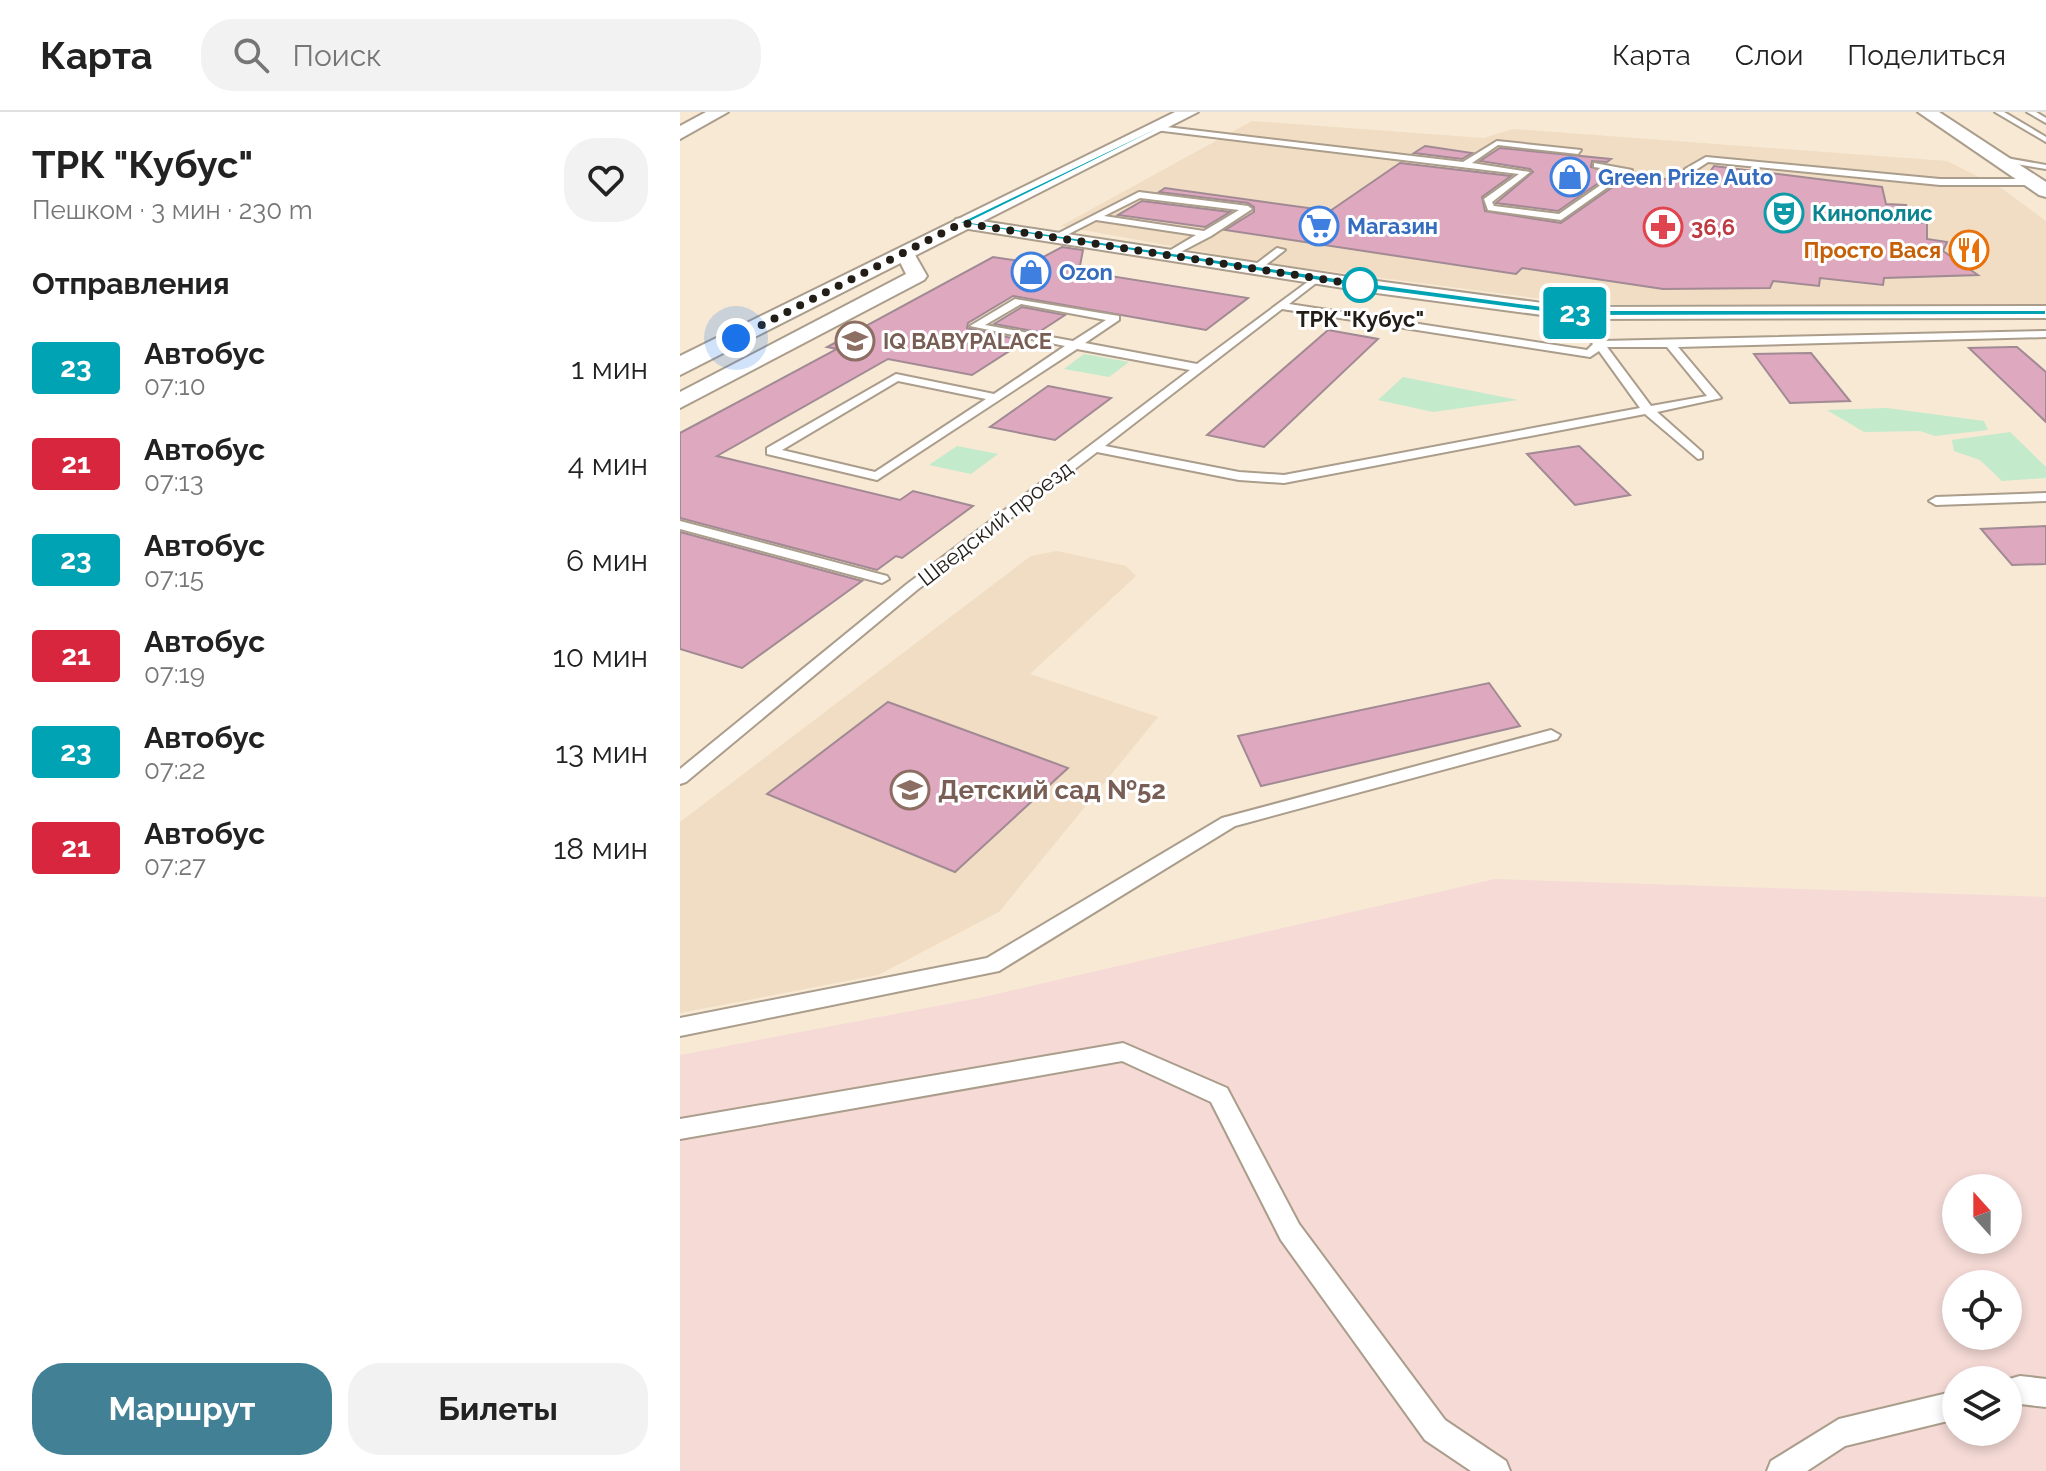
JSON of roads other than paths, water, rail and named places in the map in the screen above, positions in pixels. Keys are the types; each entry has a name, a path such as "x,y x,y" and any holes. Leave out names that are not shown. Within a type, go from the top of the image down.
{"main road":[{"path":"680,133 719,112"},
{"path":"680,367 904,252 1189,112"},
{"path":"1927,112 1995,158 2042,181"}],"street":[{"path":"962,223 1255,269 1572,313 2046,312"},
{"path":"680,401 917,276 904,252"}],"lane":[{"path":"1999,112 2046,140"},
{"path":"2031,112 2046,121"},
{"path":"1158,128 1526,172 1487,201 1491,208 1561,217 1628,170 1597,165"},
{"path":"1464,165 1497,143 1578,152"},
{"path":"1688,171 1706,159 1940,182 2042,181"},
{"path":"1054,238 1139,195 1248,209 1167,256"},
{"path":"1097,218 1208,234"},
{"path":"1255,269 1280,250"},
{"name":"Шведский проезд","path":"680,778 912,587 1317,278"},
{"path":"996,398 896,377 771,451 877,476 996,398 1075,345 1115,318 1019,301 975,326 1075,345 1199,368"},
{"path":"1280,306 1590,354 1599,344 2046,334"},
{"path":"1572,313 1648,410 1698,455"},
{"path":"1093,447 1239,476 1284,479 1715,398 1670,344"},
{"path":"1936,501 2046,497"},
{"path":"682,527 882,579"},
{"path":"680,1027 992,965 1229,822 1551,735"},
{"path":"680,1129 1123,1052 1219,1095 1290,1232 1353,1319 1435,1430 1496,1471"},
{"path":"2022,1390 2046,1393"},
{"path":"1781,1471 1839,1433 1942,1408"}],"place":[{"name":"Green Prize Auto","path":"1570,177"},
{"name":"Кинополис","path":"1784,213"},
{"name":"Магазин","path":"1319,226"},
{"name":"36,6","path":"1663,227"},
{"name":"Просто Вася","path":"1969,250"},
{"name":"Ozon","path":"1031,272"},
{"name":"ТРК \"Кубус\"","path":"1360,285"},
{"name":"IQ BABYPALACE","path":"855,341"},
{"name":"Детский сад №52","path":"910,790"}]}
